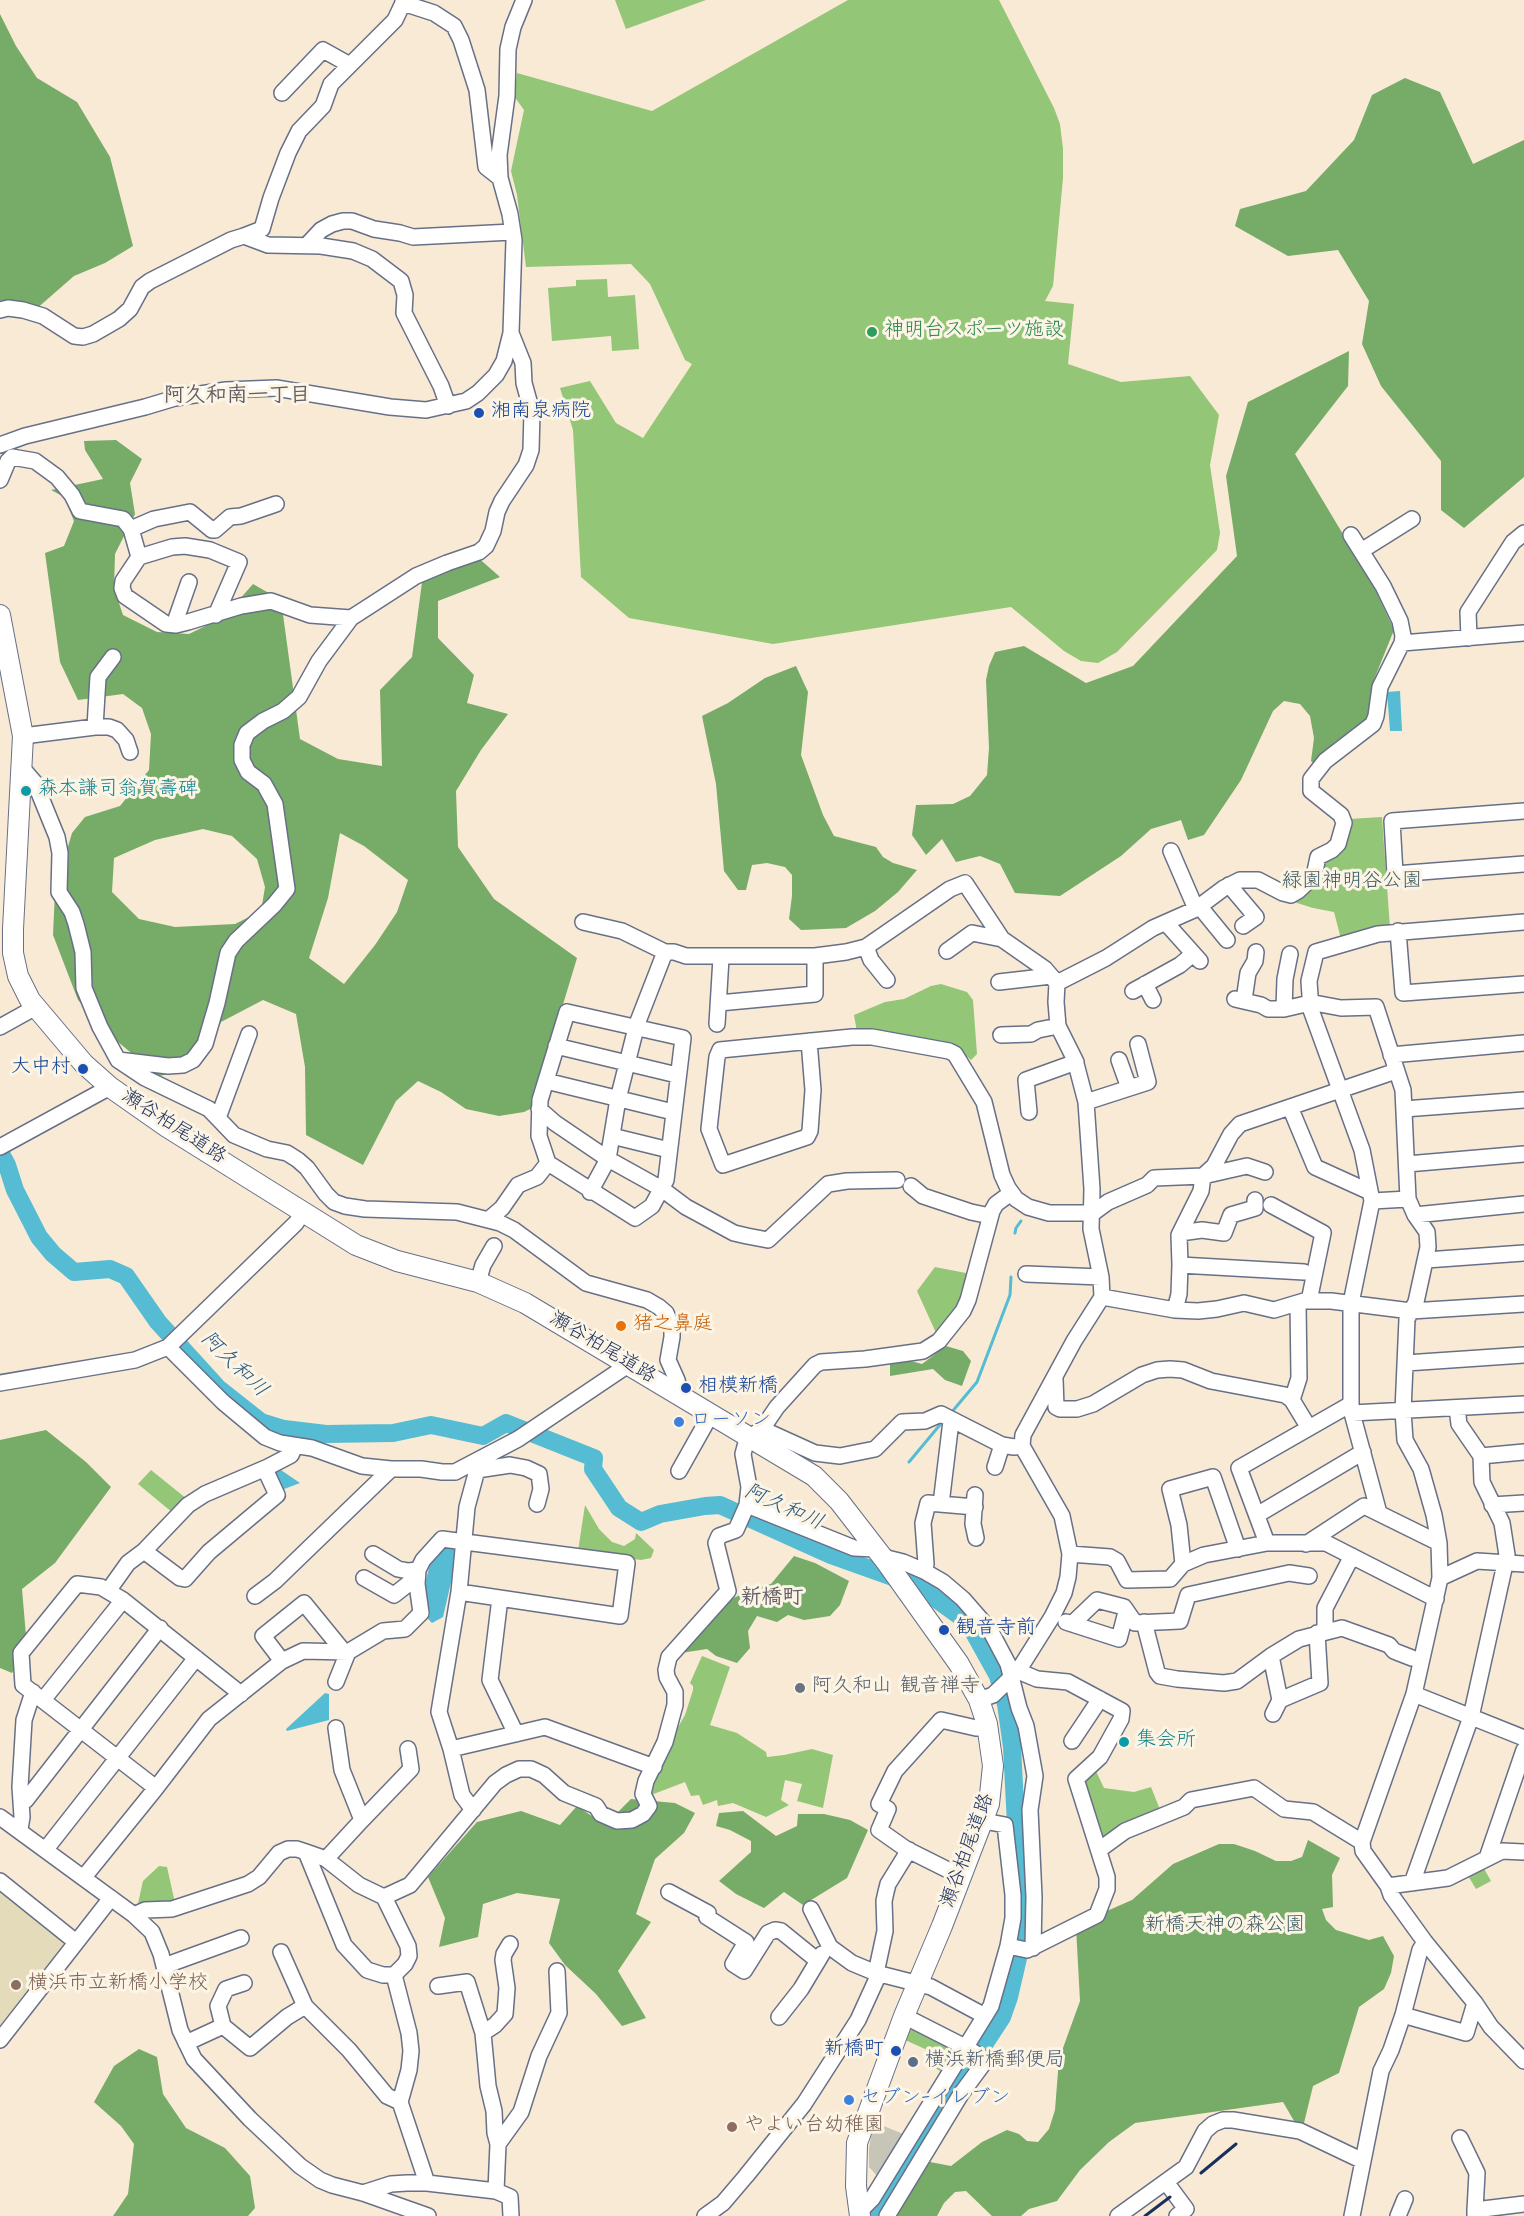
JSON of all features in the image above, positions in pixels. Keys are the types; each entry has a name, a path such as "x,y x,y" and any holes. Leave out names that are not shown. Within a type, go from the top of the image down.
{"main road":[{"name":"瀬谷柏尾道路","path":"0,615 23,736 13,929 7,951 36,1007 84,1064 110,1087 167,1127 356,1245 376,1254 478,1282 525,1303 711,1414 756,1433 814,1476 839,1501 986,1698 993,1783 984,1821 904,2016 857,2144 856,2186 860,2214"}],"street":[{"path":"0,445 25,436 175,398 226,390 254,388 293,390 426,410 466,401 478,393 496,375 504,362 511,333 514,263 512,232 500,178 499,155 507,96 508,49 513,27 524,0"},
{"path":"0,310 8,308 23,310 43,316 74,336 93,334 125,314 142,287 150,281 231,240 262,229 271,198 299,131 323,106 331,84 395,20 403,2 434,13 454,26 465,50 477,90 486,167 500,178"},
{"path":"282,93 323,50 350,65"},
{"path":"306,245 321,230 343,221 352,221 374,229 400,232 413,237 512,232"},
{"path":"244,236 268,244 306,245 353,251 372,259 400,281 405,295 404,313 441,386 448,406"},
{"path":"118,1060 168,1066 183,1065 193,1060 205,1044 217,1004 228,953 236,941 274,905 287,889 275,804 264,783 248,772 242,760 242,745 247,733 263,721 283,711 300,697 319,662 351,618 416,576 447,562 479,552 486,546 502,501 526,465 531,450 532,412 524,383 523,363 511,333"},
{"path":"0,480 12,457 34,461 57,477 72,495 80,511 123,519 131,529 139,557"},
{"path":"131,529 154,519 190,512 215,530 230,517 241,516 276,504"},
{"path":"1361,551 1412,519"},
{"path":"1469,638 1468,612 1513,542 1524,533"},
{"path":"999,982 1054,979 1106,958 1153,928 1198,908 1229,885 1240,880 1258,880 1291,895 1314,876 1318,857 1338,844 1344,823 1341,815 1311,791 1311,779 1325,761 1373,724 1380,687 1402,643 1400,621 1383,586 1351,535"},
{"path":"216,615 239,562 210,550 184,546 172,547 139,557 123,581 122,588 125,596 166,624 216,615 240,606 271,601 309,615 351,618"},
{"path":"174,624 189,582"},
{"path":"1402,643 1524,633"},
{"path":"95,727 98,677 113,657"},
{"path":"23,736 109,727 117,730 126,740 129,752"},
{"path":"22,768 35,783 57,837 60,853 58,892 72,912 76,924 82,952 84,988 100,1028 118,1060 145,1077 196,1101 218,1118 234,1135 267,1149 287,1153 298,1160 334,1202 365,1209 457,1212 488,1220 514,1230 586,1283 646,1300 666,1313 672,1327 668,1360 681,1396"},
{"path":"1524,811 1392,820 1395,874 1524,864"},
{"path":"1171,851 1198,908 1227,940"},
{"path":"583,922 622,931 665,952 693,957 721,958 790,954 815,956 866,947 950,889 964,883 1002,939"},
{"path":"1229,885 1256,917 1243,926"},
{"path":"1379,1513 1351,1408 1351,1303 1371,1197 1362,1150 1310,1003 1309,981 1316,952 1378,934 1398,931 1524,922"},
{"path":"1153,1000 1139,987 1196,958 1166,923"},
{"path":"1398,931 1403,993 1524,984"},
{"path":"947,951 972,933 1002,939 1026,954 1054,979 1058,1026 1076,1062 1086,1102 1093,1213 1091,1229 1101,1277 1102,1297 1074,1341 1023,1435 1022,1446 1062,1516 1070,1554 1064,1593 1052,1617 1012,1677 986,1698"},
{"path":"866,947 870,960 887,980"},
{"path":"590,1192 608,1159 618,1099 636,1029 665,952"},
{"path":"1256,952 1255,961 1239,999 1262,1005 1268,1009 1284,1009 1310,1003 1341,1008 1376,1007 1403,1090 1408,1199 1415,1215 1427,1232 1426,1260 1416,1302 1407,1319 1403,1411 1405,1440 1421,1469 1439,1543 1440,1578 1436,1599 1416,1659 1414,1694 1362,1842 1363,1851 1425,1942 1491,2026 1524,2061"},
{"path":"1284,1009 1285,978 1290,954"},
{"path":"719,1004 815,994 815,956"},
{"path":"717,1024 721,958"},
{"path":"0,1027 36,1007"},
{"path":"567,1012 636,1029 683,1038 666,1180 652,1206 635,1218 590,1192 548,1163 539,1136 539,1109 567,1012"},
{"path":"1001,1035 1031,1034 1038,1030 1058,1026"},
{"path":"218,1118 249,1034"},
{"path":"809,1041 813,1090 810,1131 807,1137 723,1165 709,1130 717,1057 720,1050 809,1041 872,1037 955,1054 984,1102 1002,1176 1011,1193 1028,1207 1049,1213 1093,1213 1108,1203 1148,1185 1154,1178 1203,1176 1247,1166 1265,1172"},
{"path":"1391,1055 1524,1043"},
{"path":"1086,1102 1148,1082 1138,1044"},
{"path":"556,1046 677,1075"},
{"path":"1119,1060 1129,1088"},
{"path":"1029,1112 1026,1080 1076,1062"},
{"path":"1175,1310 1179,1294 1178,1242 1180,1233 1201,1191 1203,1176 1214,1166 1235,1128 1396,1071"},
{"path":"546,1081 673,1112"},
{"path":"2,1146 110,1087"},
{"path":"1404,1109 1524,1100"},
{"path":"1290,1107 1316,1167 1371,1197 1408,1199"},
{"path":"539,1109 555,1123 608,1159 662,1189 686,1207 734,1233 768,1239 828,1184 847,1181 904,1183 923,1197 990,1216"},
{"path":"612,1136 669,1150"},
{"path":"1407,1164 1524,1154"},
{"path":"488,1220 502,1208 518,1185 537,1177 548,1163"},
{"path":"384,1897 410,1885 495,1783 519,1769 531,1768 544,1775 564,1793 596,1806 601,1814 617,1821 632,1820 650,1806 643,1794 646,1781 665,1742 675,1705 675,1692 666,1670 669,1657 728,1591 716,1543 719,1536 736,1530 747,1506 749,1487 743,1454 747,1439 756,1433 777,1407 820,1362 865,1359 922,1350 939,1341 963,1311 968,1300 990,1216 996,1204 1011,1193"},
{"path":"1180,1233 1202,1230 1224,1233 1232,1215 1255,1208 1255,1200"},
{"path":"1415,1215 1524,1204"},
{"path":"1271,1205 1323,1233 1304,1302 1299,1378 1292,1400"},
{"path":"0,1383 135,1360 173,1342 296,1223 303,1212"},
{"path":"478,1282 483,1265 494,1246"},
{"path":"1426,1260 1524,1253"},
{"path":"1180,1265 1304,1272"},
{"path":"1026,1274 1101,1277"},
{"path":"1102,1297 1175,1310 1217,1309 1244,1303 1274,1310 1304,1302 1351,1303 1411,1311 1524,1304"},
{"path":"173,1342 247,1424 265,1437 295,1446 312,1448 362,1466 455,1473 476,1466 628,1365"},
{"path":"1406,1363 1524,1355"},
{"path":"1055,1376 1056,1407 1060,1409 1077,1409 1093,1404 1142,1376 1157,1370 1170,1369 1189,1372 1211,1381 1285,1395 1292,1400 1310,1428"},
{"path":"1267,1543 1239,1468 1310,1428 1351,1408 1403,1411 1524,1404"},
{"path":"1412,1883 1471,1717 1507,1555 1502,1523 1482,1482 1481,1456 1459,1424 1457,1408"},
{"path":"679,1471 711,1414"},
{"path":"756,1433 815,1453 840,1456 875,1449 902,1422 946,1418 1002,1445 1022,1446"},
{"path":"941,1504 946,1418"},
{"path":"995,1467 1002,1445"},
{"path":"108,1591 128,1563 144,1551 188,1505 205,1494 265,1469 291,1455 295,1446"},
{"path":"1257,1515 1363,1452"},
{"path":"1481,1456 1524,1452"},
{"path":"476,1466 510,1465 526,1468 539,1474 541,1489 537,1504"},
{"path":"473,1810 462,1795 439,1712 459,1592 467,1507 476,1466"},
{"path":"144,1551 180,1578 185,1579 209,1552 276,1495 265,1469"},
{"path":"255,1596 275,1581 391,1469"},
{"path":"1183,1564 1179,1525 1170,1489 1213,1477 1238,1549"},
{"path":"924,1571 926,1564 923,1522 928,1503 975,1501 973,1524 976,1538"},
{"path":"1492,1505 1524,1503"},
{"path":"747,1506 854,1548 903,1562 924,1571 943,1582 963,1599 990,1630 1000,1647 1012,1677 1026,1726 1035,1776 1030,1810 1034,1897 1030,1949"},
{"path":"1306,1544 1364,1506 1439,1543"},
{"path":"84,1877 209,1719 282,1661 303,1651 346,1652 383,1631 405,1629 421,1613 417,1577 423,1560 442,1539 627,1563 620,1616 459,1592"},
{"path":"1070,1554 1110,1557 1117,1561 1127,1580 1170,1579 1183,1564 1204,1555 1267,1543 1326,1543 1436,1599"},
{"path":"373,1554 417,1577"},
{"path":"1280,1700 1320,1683 1321,1633 1325,1608 1352,1556"},
{"path":"1440,1578 1477,1561 1524,1564"},
{"path":"1072,1624 1097,1600 1124,1607 1135,1623 1180,1621 1188,1595 1289,1573 1309,1576"},
{"path":"364,1578 394,1595 417,1577"},
{"path":"156,1788 23,1685 21,1653 77,1584 101,1587 123,1600 241,1694"},
{"path":"500,1599 490,1680 516,1734"},
{"path":"20,1829 24,1720 38,1696 123,1600"},
{"path":"282,1661 263,1636 304,1603 346,1652"},
{"path":"1052,1617 1119,1639 1126,1611"},
{"path":"1144,1622 1160,1676 1212,1682 1237,1681 1299,1639 1342,1628 1389,1645 1394,1651 1416,1659"},
{"path":"21,1802 26,1800 160,1628"},
{"path":"336,1682 346,1652"},
{"path":"1271,1656 1280,1700 1273,1714"},
{"path":"45,1848 196,1658"},
{"path":"1010,1947 1030,1949 1097,1915 1107,1889 1107,1877 1076,1779 1100,1757 1121,1719 1122,1711 1068,1682 1012,1677"},
{"path":"1414,1694 1524,1738"},
{"path":"1072,1741 1100,1699"},
{"path":"962,1877 909,1850 879,1830 888,1809 879,1804 895,1771 941,1720 976,1728 988,1728"},
{"path":"451,1749 545,1727 654,1767"},
{"path":"336,1728 342,1770 362,1820"},
{"path":"326,1859 411,1769 408,1749"},
{"path":"1487,1858 1524,1750"},
{"path":"1099,1850 1125,1831 1184,1808 1191,1800 1254,1788 1284,1809 1313,1812 1362,1842"},
{"path":"0,1817 20,1829 84,1877 134,1915 152,1932 157,1941 186,2043 194,2060 300,2166 320,2180 428,2216"},
{"path":"860,2214 969,2049 991,2006 1010,1947 1014,1895 1005,1825 984,1821"},
{"path":"134,1915 145,1910 172,1909 249,1884 259,1877 279,1853 288,1849 306,1852 326,1859 359,1885 384,1897 408,1946 409,1956 405,1964 394,1975 383,1975 367,1970 344,1945 306,1852"},
{"path":"705,2216 723,2203 804,2104 858,2020 878,1973 885,1931 884,1901 888,1884 909,1850"},
{"path":"1389,1886 1448,1878 1503,1851 1524,1852"},
{"path":"0,1881 76,1942"},
{"path":"669,1892 708,1913 707,1917 746,1942 733,1964 744,1971 768,1933 775,1930 781,1931 818,1961"},
{"path":"0,2040 111,1898"},
{"path":"811,1909 828,1943 852,1963 878,1973 932,1987 985,2016"},
{"path":"164,1966 241,1938"},
{"path":"1352,2216 1381,2071 1403,2015 1420,1950 1425,1942"},
{"path":"779,2017 801,1989 828,1943"},
{"path":"483,2032 495,2025 505,2014 507,1988 503,1960 510,1944"},
{"path":"281,1952 305,2006 349,2050 387,2096 400,2102"},
{"path":"498,2144 521,2112 539,2056 559,2013 557,1971"},
{"path":"394,1975 409,2033 411,2051 409,2070 400,2102 427,2183"},
{"path":"438,1986 467,1982 483,2032 488,2086 498,2144 496,2191"},
{"path":"244,1983 226,1989 218,2006 224,2026 250,2048 287,2017 305,2006"},
{"path":"1403,2015 1466,2033 1475,2003"},
{"path":"887,2216 961,2094 986,2060 904,2016"},
{"path":"186,2043 224,2026"},
{"path":"1118,2216 1186,2167 1205,2131 1213,2124 1223,2120 1300,2131 1363,2161"},
{"path":"1460,2138 1477,2174 1475,2213 1524,2204"},
{"path":"1166,2182 1186,2210 1177,2216"},
{"path":"363,2193 391,2184 427,2183 496,2191 510,2197 511,2216"},
{"path":"1398,2216 1405,2199"}],"shaded area":[{"name":"横浜市立新橋小学校","path":"0,1892 63,1941 63,1946 0,2025"},
{"path":"874,2122 908,2136 879,2178 869,2167 869,2148"}],"green space":[{"path":"615,0 706,0 626,29"},
{"name":"神明台スポーツ施設","path":"848,0 999,0 1060,124 1063,178 1053,286 1045,301 1074,304 1068,364 1121,382 1190,376 1219,415 1210,465 1220,533 1217,550 1117,652 1098,663 1081,661 1064,651 1011,607 773,644 629,618 581,577 573,430 560,388 590,381 616,423 643,438 692,364 685,360 650,284 631,264 526,267 517,195 511,171 524,110 514,96 517,73 652,111"},
{"path":"0,14 16,46 37,78 77,102 110,157 133,246 105,263 74,276 35,310 6,305 0,301"},
{"path":"1405,78 1440,92 1473,164 1524,140 1524,477 1464,528 1441,510 1441,461 1381,386 1362,344 1369,301 1338,250 1288,256 1235,226 1240,209 1306,191 1354,140 1372,95"},
{"path":"607,279 608,297 635,295 639,349 612,351 611,336 552,341 548,288 576,286 576,280"},
{"path":"1349,351 1348,386 1295,454 1371,581 1394,630 1373,682 1367,720 1335,742 1314,764 1311,761 1314,738 1310,716 1300,704 1284,701 1273,711 1241,780 1204,835 1188,840 1181,820 1151,829 1121,856 1060,896 1015,893 1000,864 980,856 956,862 942,839 926,855 912,835 916,805 953,804 970,796 987,775 989,748 986,680 995,652 1024,646 1086,683 1133,666 1237,556 1226,476 1248,402"},
{"path":"116,440 142,459 130,483 135,514 115,554 114,588 123,615 157,632 189,634 224,617 253,584 281,600 300,739 338,759 382,766 380,690 412,657 423,575 475,555 500,577 438,601 438,638 474,675 467,703 508,714 481,750 456,791 458,847 494,899 577,958 536,1106 524,1112 499,1116 466,1109 441,1092 418,1081 396,1101 363,1165 306,1135 305,1067 296,1014 263,1000 221,1022 189,1070 159,1076 118,1042 78,1000 53,935 55,891 72,833 85,817 120,806 149,770 151,734 142,708 123,694 78,700 60,662 45,553 64,546 74,521 64,497 51,490 103,479 85,450 84,441","holes":["203,829 232,836 257,859 265,887 261,911 235,924 175,927 139,919 112,892 114,858 155,840","340,833 364,846 408,880 397,912 375,945 344,984 309,958 328,898"]},
{"path":"796,666 808,692 801,755 823,815 834,836 876,847 883,857 893,863 917,870 898,892 875,911 846,928 801,930 789,919 792,875 785,867 767,863 752,865 746,890 738,890 724,871 716,784 702,716 728,703 765,678"},
{"name":"緑園神明谷公園","path":"1382,817 1390,928 1341,939 1334,912 1291,901 1349,819"},
{"path":"941,984 967,992 973,1000 977,1054 971,1060 957,1048 857,1032 854,1015 885,1002 904,999 931,986"},
{"path":"935,1267 971,1274 965,1300 937,1335 917,1291"},
{"path":"946,1346 963,1351 971,1361 962,1386 945,1380 933,1369 890,1376 890,1363 907,1360 922,1364"},
{"path":"46,1430 86,1462 111,1487 55,1563 22,1589 26,1636 12,1673 0,1668 0,1440"},
{"path":"151,1470 187,1499 173,1513 138,1484"},
{"path":"585,1505 599,1529 612,1542 624,1546 635,1539 636,1533 654,1550 651,1558 641,1560 578,1551"},
{"path":"794,1556 815,1563 849,1581 840,1605 830,1616 804,1620 788,1615 777,1622 757,1616 748,1631 750,1648 737,1663 716,1656 707,1649 681,1653 732,1599 749,1590 771,1584"},
{"path":"702,1656 730,1667 710,1725 737,1733 766,1752 767,1757 812,1749 833,1755 823,1808 797,1801 802,1784 785,1780 781,1800 789,1805 766,1817 733,1803 718,1806 717,1800 703,1805 699,1795 691,1796 685,1782 651,1795 649,1790 670,1752 677,1729 685,1715 693,1690 690,1683"},
{"path":"1094,1767 1104,1788 1134,1792 1151,1787 1161,1812 1105,1840 1098,1837 1080,1780"},
{"path":"631,1799 675,1803 695,1813 684,1833 655,1859 636,1914 651,1922 618,1971 646,2018 622,2026 596,1994 565,1965 549,1943 560,1899 517,1893 483,1904 478,1937 439,1947 445,1918 428,1877 477,1822 521,1811 560,1825 577,1806 605,1825"},
{"path":"743,1811 776,1836 797,1826 798,1814 824,1814 850,1820 868,1830 847,1878 803,1905 784,1892 764,1908 736,1894 719,1881 751,1852 751,1841 730,1830 716,1826 719,1813"},
{"name":"新橋天神の森公園","path":"1308,1840 1340,1858 1332,1875 1333,1907 1322,1909 1326,1920 1336,1930 1369,1940 1383,1936 1394,1956 1391,1973 1384,1989 1359,2007 1339,2073 1313,2086 1303,2127 1297,2126 1283,2102 1135,2123 1109,2142 1080,2170 1057,2201 1029,2209 1021,2216 992,2216 966,2191 955,2192 944,2203 937,2216 896,2216 930,2162 951,2166 982,2142 1007,2130 1019,2134 1027,2141 1038,2142 1049,2129 1055,2110 1059,2059 1080,2001 1076,1927 1132,1900 1173,1864 1219,1844 1234,1844 1276,1861 1291,1861 1302,1857"},
{"path":"1482,1865 1491,1881 1476,1889 1467,1874"},
{"path":"159,1866 167,1867 175,1903 137,1908 143,1881"},
{"path":"912,2023 960,2049 946,2075 931,2065 934,2053 905,2040"},
{"path":"139,2049 157,2057 163,2094 186,2128 225,2148 250,2176 255,2208 248,2216 113,2216 128,2194 134,2144 121,2126 94,2102 114,2066"}],"water":[{"path":"1400,691 1402,731 1390,731 1387,692"},
{"path":"278,1468 300,1483 279,1491 273,1470"},
{"path":"444,1547 455,1547 455,1565 443,1617 432,1623 428,1619 430,1614 425,1584 430,1564"},
{"path":"325,1693 329,1694 329,1720 287,1731 286,1729"}],"waterway":[{"name":"阿久和川","path":"0,1152 15,1190 39,1237 53,1254 74,1272 110,1269 126,1276 158,1322 218,1388 261,1422 284,1429 326,1434 393,1433 431,1425 483,1436 506,1423 594,1458 593,1469 619,1508 641,1522 660,1514 720,1505 831,1555 918,1586 968,1622 998,1676 1006,1704 1012,1747 1016,1824 1023,1883 1022,1941 1002,2017 934,2121 915,2157 875,2216"},
{"path":"1015,1233 1021,1221"},
{"path":"951,1413 977,1382 1010,1295 1011,1277"},
{"path":"909,1462 944,1420"}],"railway":[{"path":"1201,2173 1236,2144"},
{"path":"1145,2216 1170,2197"}],"place":[{"name":"神明台スポーツ施設","path":"872,332"},
{"name":"湘南泉病院","path":"479,413"},
{"name":"森本謙司翁賀壽碑","path":"26,791"},
{"name":"大中村","path":"83,1069"},
{"name":"猪之鼻庭","path":"621,1326"},
{"name":"相模新橋","path":"686,1388"},
{"name":"ローソン","path":"679,1422"},
{"name":"観音寺前","path":"944,1630"},
{"name":"阿久和山 観音禅寺","path":"800,1688"},
{"name":"集会所","path":"1124,1742"},
{"name":"横浜市立新橋小学校","path":"16,1985"},
{"name":"新橋町","path":"896,2051"},
{"name":"横浜新橋郵便局","path":"913,2062"},
{"name":"セブン-イレブン","path":"849,2100"},
{"name":"やよい台幼稚園","path":"732,2127"}],"district":[{"name":"阿久和南一丁目","path":"237,397"},
{"name":"新橋町","path":"772,1599"}]}
